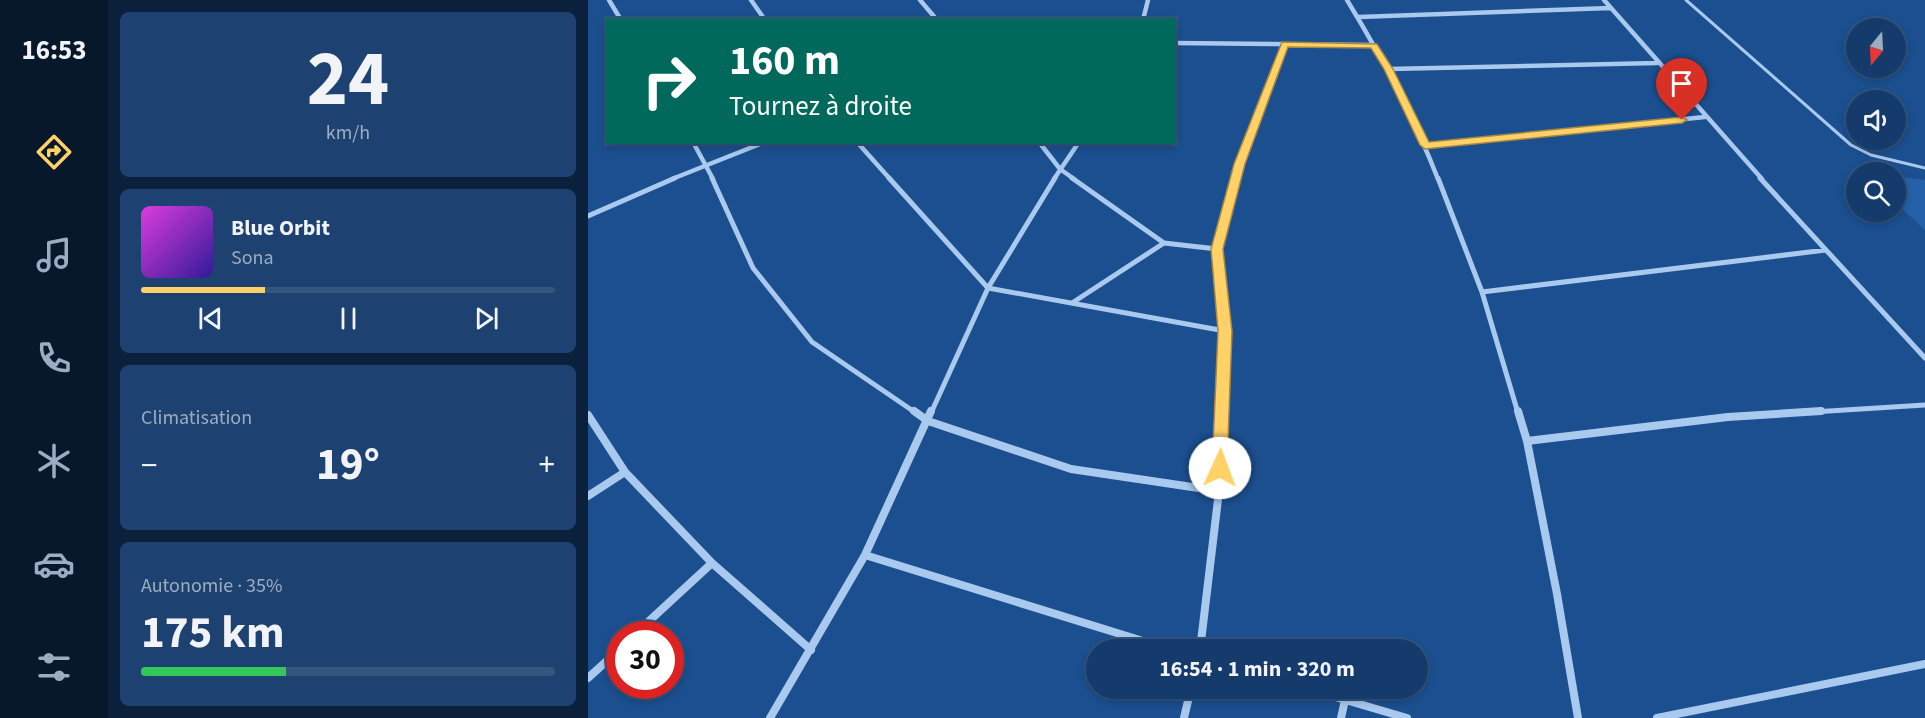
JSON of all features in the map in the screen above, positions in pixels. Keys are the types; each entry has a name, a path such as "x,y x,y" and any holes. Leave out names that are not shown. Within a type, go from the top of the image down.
{"street":[{"path":"609,0 620,18"},
{"path":"751,0 764,18"},
{"path":"920,0 935,18"},
{"path":"1144,18 1148,0"},
{"path":"1347,0 1389,69 1425,145 1482,292 1527,441 1557,594 1578,718"},
{"path":"1604,0 1705,117 1924,356"},
{"path":"1359,17 1611,8"},
{"path":"1176,43 1374,45"},
{"path":"1201,639 1219,491 1225,331 1217,249 1240,164 1285,44"},
{"path":"1389,69 1657,63"},
{"path":"1425,145 1705,117"},
{"path":"694,144 706,164 753,268 812,342 928,421 1071,469 1219,491"},
{"path":"588,216 706,164 760,144"},
{"path":"859,144 988,288 1225,331"},
{"path":"1041,144 1060,169 1164,243 1217,249"},
{"path":"770,718 865,555 988,288 1078,144"},
{"path":"1072,303 1164,243"},
{"path":"1482,292 1826,250"},
{"path":"1527,441 1728,417 1925,405"},
{"path":"588,415 625,472 712,563 811,650"},
{"path":"588,496 625,472"},
{"path":"865,555 1136,639"},
{"path":"649,621 712,563"},
{"path":"588,678 606,661"},
{"path":"1657,718 1925,664"},
{"path":"1184,718 1188,699"},
{"path":"1342,699 1407,718"},
{"path":"1341,718 1345,700"}],"lane":[{"path":"1686,0 1851,145 1871,155 1925,168"}],"shaded area":[{"path":"1906,177 1925,180 1925,230 1906,212"}],"route":[{"path":"1220,468 1225,331 1217,249 1240,164 1285,44 1374,45 1389,69 1425,145 1682,120"}]}
